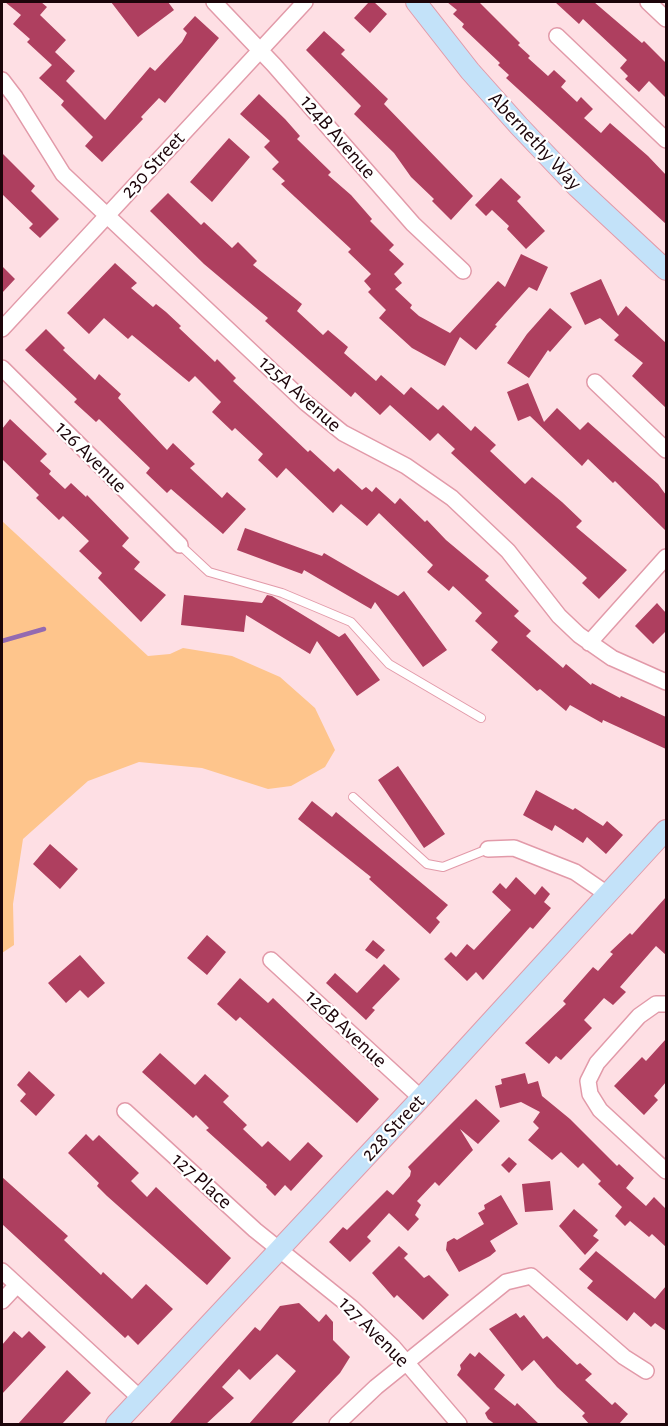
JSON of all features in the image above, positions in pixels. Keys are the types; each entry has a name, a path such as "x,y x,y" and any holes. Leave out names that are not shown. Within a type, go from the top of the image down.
{"street":[{"name":"124B Avenue","path":"214,2 260,50 413,224 463,271"},
{"name":"230 Street","path":"2,329 305,2"},
{"name":"Abernethy Way","path":"416,2 470,71 519,126 577,187 666,270"},
{"path":"648,2 666,19"},
{"path":"556,36 666,140"},
{"name":"125A Avenue","path":"2,80 63,174 321,416 342,433 406,466 452,498 508,551 559,616 590,643 612,658 666,682"},
{"name":"126 Avenue","path":"2,368 180,545"},
{"path":"595,382 666,450"},
{"path":"590,643 666,557"},
{"name":"228 Street","path":"116,1425 421,1098 666,830"},
{"path":"488,849 514,848 575,872 607,894"},
{"name":"126B Avenue","path":"271,960 421,1098"},
{"path":"666,1004 656,1004 639,1016 593,1067 588,1081 590,1094 600,1110 666,1171"},
{"name":"127 Place","path":"125,1111 255,1230 280,1248"},
{"name":"127 Avenue","path":"280,1248 352,1308 406,1362 459,1425"},
{"path":"2,1271 140,1398"},
{"path":"337,1425 406,1362 506,1282 531,1276 624,1357 646,1371"},
{"path":"2,1301 17,1285"}],"lane":[{"path":"180,545 209,572 282,593 351,622 389,664 481,718"},
{"path":"353,797 427,864 443,867 488,849"}],"shaded area":[{"path":"2,521 148,656 170,654 183,648 232,656 280,677 315,708 335,750 325,767 291,786 268,789 202,768 139,762 88,781 23,839 13,904 14,945 2,953"}],"building":[{"path":"5,2 41,2 47,7 40,15 66,40 55,52 75,71 66,81 105,120 150,67 155,71 182,42 187,33 183,29 195,16 219,38 165,103 159,98 141,117 143,119 102,162 85,146 93,137 61,105 64,101 39,78 52,65 27,42 30,39 13,24 21,15"},
{"path":"111,2 168,2 174,10 138,37"},
{"path":"369,2 374,2 387,14 370,33 354,18"},
{"path":"447,2 479,2 520,43 518,45 530,56 528,58 548,76 554,70 566,81 561,87 577,102 581,97 593,109 584,118 601,133 610,123 648,156 666,175 666,224 506,78 509,75 498,65 500,63 462,27 464,24 453,14 457,10"},
{"path":"555,2 594,2 642,43 644,41 666,63 666,98 649,81 639,92 625,79 628,76 620,68 627,60 583,19 579,24"},
{"path":"324,31 345,50 341,54 388,99 384,104 473,196 451,220 432,201 434,199 411,177 394,153 354,114 361,106 306,50"},
{"path":"259,94 285,119 300,136 297,139 331,172 328,175 351,195 372,219 370,221 394,245 389,250 404,264 394,274 402,283 395,289 412,305 410,308 419,316 450,333 498,281 505,287 521,254 548,267 537,291 529,287 476,350 460,337 445,366 412,348 379,318 386,310 368,292 371,289 364,281 371,274 348,252 351,249 281,184 285,181 272,169 279,162 264,147 270,141 240,114"},
{"path":"229,138 250,157 212,202 190,182"},
{"path":"2,153 35,186 31,191 59,219 40,238 29,228 33,224 2,194"},
{"path":"501,178 521,197 517,201 545,231 526,249 507,229 509,226 492,210 486,216 475,205"},
{"path":"168,193 201,225 204,222 232,248 238,242 257,261 253,265 302,304 297,311 323,335 328,330 348,347 344,353 376,381 381,375 404,395 411,387 438,410 443,405 471,431 475,426 496,445 490,451 525,484 532,477 562,502 582,521 576,527 627,570 599,599 582,583 587,578 451,453 455,449 438,433 430,441 390,405 380,415 355,392 351,397 265,321 268,318 204,264 150,211"},
{"path":"115,263 137,283 131,288 153,307 156,304 166,312 181,326 179,328 215,362 217,359 236,378 233,381 308,452 310,450 334,472 338,468 362,490 366,487 372,492 376,487 395,504 400,498 489,576 485,580 519,611 514,616 531,631 526,636 563,668 566,664 591,685 592,683 620,698 621,696 666,717 666,749 603,720 602,723 570,705 566,711 540,689 537,691 491,650 498,642 475,621 482,613 453,586 449,591 427,572 433,565 379,513 367,526 341,504 333,513 286,468 277,478 258,460 263,454 235,428 232,431 212,412 221,402 195,376 189,382 132,335 128,339 104,318 89,334 67,313"},
{"path":"2,266 15,279 2,293"},
{"path":"601,279 618,316 626,306 666,343 666,408 632,376 643,363 614,340 619,335 600,318 585,325 570,293"},
{"path":"550,308 572,327 550,352 548,350 529,378 507,363 527,334"},
{"path":"46,329 65,348 63,350 95,380 99,374 121,394 118,398 167,450 173,443 195,464 190,468 222,498 227,492 246,509 223,534 171,489 167,493 146,473 150,468 99,419 96,422 74,402 77,399 25,350"},
{"path":"528,383 544,422 557,408 580,430 588,422 658,484 666,495 666,531 615,481 613,483 588,459 582,466 530,416 518,421 507,392"},
{"path":"10,419 47,454 40,461 51,471 49,474 65,489 71,483 86,497 87,495 129,538 122,546 140,562 134,569 166,595 141,622 98,578 102,573 79,551 89,541 63,516 59,520 36,498 39,495 2,459 2,429"},
{"path":"245,528 322,556 324,553 398,596 404,591 447,650 423,667 375,602 371,609 304,570 302,574 237,550"},
{"path":"184,595 262,603 267,595 272,596 339,637 345,633 380,680 357,696 317,641 310,654 246,615 244,632 181,625"},
{"path":"657,603 666,613 666,631 653,644 635,626"},
{"path":"398,766 445,834 424,848 378,780"},
{"path":"536,790 573,810 575,808 603,826 607,821 623,835 606,854 587,837 583,843 555,825 552,831 523,815"},
{"path":"312,801 332,817 336,812 448,905 436,918 440,922 430,934 369,879 371,877 298,819"},
{"path":"50,844 78,869 60,889 33,864"},
{"path":"516,877 535,895 542,886 550,894 544,902 551,908 533,929 530,927 483,980 476,972 467,981 444,959 451,952 456,957 467,944 474,950 511,910 492,892 500,883 506,889"},
{"path":"666,897 666,955 656,946 620,987 626,992 613,1005 604,998 584,1020 592,1028 561,1060 556,1056 549,1064 525,1043 566,1004 563,1001 593,967 598,971 613,954 610,952 630,933 632,935"},
{"path":"207,935 226,952 207,975 187,958"},
{"path":"373,940 385,950 377,959 365,950"},
{"path":"80,955 105,983 88,998 80,990 66,1003 48,983"},
{"path":"384,964 400,979 372,1008 375,1010 366,1020 326,983 335,973 357,993"},
{"path":"240,978 268,1003 273,998 379,1099 357,1123 240,1017 236,1021 217,1004"},
{"path":"666,1039 666,1082 654,1096 658,1100 644,1115 614,1086 642,1057 646,1061"},
{"path":"160,1053 195,1085 205,1074 229,1096 223,1102 247,1125 243,1129 262,1147 268,1141 290,1161 308,1142 323,1156 291,1191 285,1185 275,1196 266,1187 267,1185 206,1130 209,1128 196,1115 193,1118 142,1072"},
{"path":"29,1071 55,1095 36,1116 20,1101 26,1094 17,1085"},
{"path":"525,1073 528,1084 538,1081 542,1096 570,1119 617,1166 619,1164 634,1178 626,1188 646,1206 654,1197 666,1209 666,1247 652,1234 649,1237 630,1221 625,1226 615,1216 622,1207 598,1184 601,1181 583,1163 578,1168 561,1152 552,1160 528,1140 539,1128 533,1122 540,1112 521,1102 500,1108 495,1086 502,1084 501,1079"},
{"path":"476,1099 500,1121 478,1144 460,1129 473,1150 439,1186 435,1182 417,1201 421,1205 415,1215 419,1219 408,1231 389,1213 367,1237 371,1241 350,1262 329,1242 343,1227 347,1230 387,1190 393,1195 410,1176 411,1171 408,1167"},
{"path":"86,1134 93,1141 99,1135 139,1173 131,1181 147,1197 156,1187 231,1258 207,1285 107,1196 97,1186 99,1183 68,1153"},
{"path":"509,1157 517,1164 509,1173 501,1165"},
{"path":"2,1177 68,1236 64,1240 101,1275 103,1272 132,1299 146,1284 173,1309 138,1345 128,1335 125,1338 2,1224"},
{"path":"550,1181 553,1210 525,1212 522,1184"},
{"path":"501,1195 518,1224 490,1241 496,1251 490,1256 459,1272 446,1250 447,1242 454,1238 457,1240 484,1224 478,1213 485,1209 484,1205"},
{"path":"574,1209 598,1230 593,1236 599,1240 585,1255 559,1226"},
{"path":"399,1246 408,1254 404,1258 424,1278 429,1275 449,1295 423,1320 397,1295 394,1298 372,1273"},
{"path":"596,1251 655,1299 666,1286 666,1331 655,1323 651,1327 634,1312 627,1321 587,1288 593,1281 579,1269"},
{"path":"299,1303 319,1322 326,1314 333,1322 333,1340 350,1357 340,1373 290,1425 248,1425 296,1371 277,1354 250,1380 239,1369 222,1387 234,1398 205,1425 168,1425 255,1327 260,1331 280,1306"},
{"path":"516,1313 520,1318 524,1315 543,1339 547,1336 577,1365 580,1363 592,1374 585,1380 612,1405 615,1402 628,1414 618,1425 590,1425 582,1416 585,1413 557,1387 534,1360 522,1371 489,1329"},
{"path":"14,1331 22,1338 29,1331 46,1347 2,1394 2,1345"},
{"path":"479,1352 505,1375 494,1389 515,1406 517,1403 540,1425 496,1425 488,1419 485,1413 490,1408 457,1375 461,1369 460,1365 470,1353 475,1357"},
{"path":"67,1370 91,1393 61,1425 17,1425"}],"waterway":[{"path":"2,641 44,629"}]}
